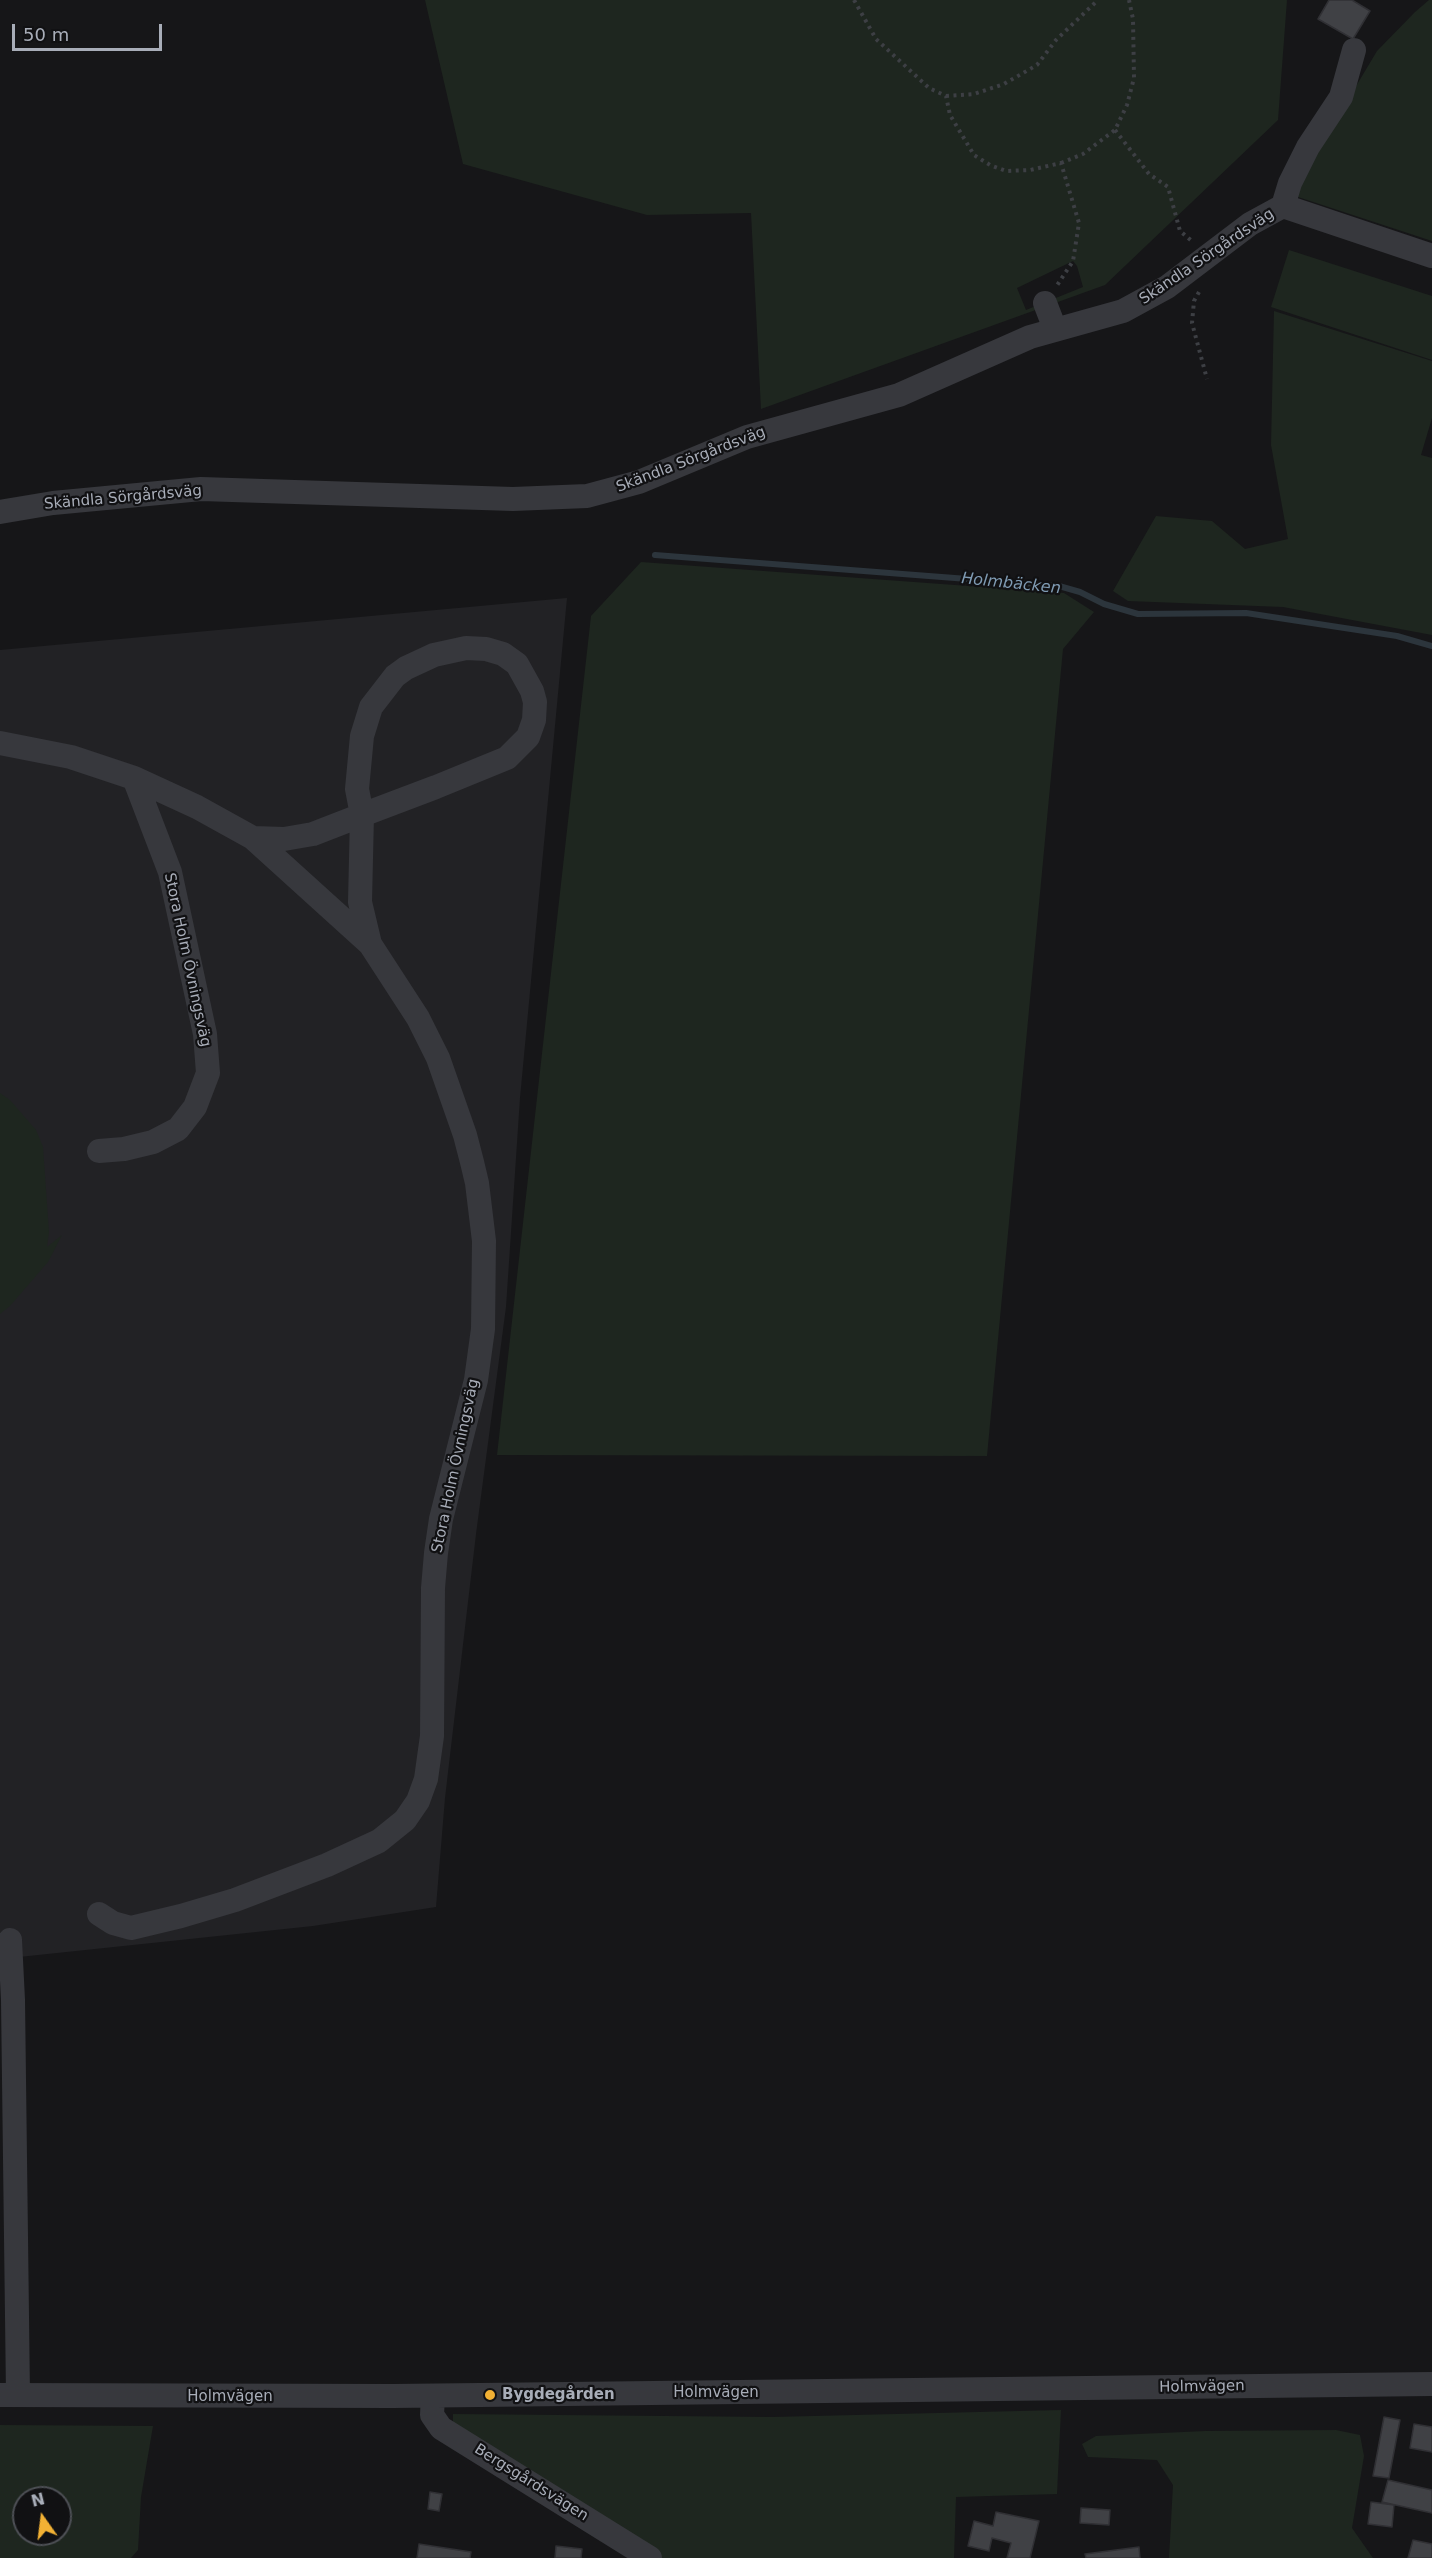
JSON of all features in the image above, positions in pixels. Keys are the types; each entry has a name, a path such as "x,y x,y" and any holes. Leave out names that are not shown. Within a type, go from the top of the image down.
{"street":[{"path":"1283,206 1290,183 1308,147 1341,97 1354,50"},
{"name":"Skändla Sörgårdsväg","path":"0,512 53,503 201,489 513,499 587,496 639,482 709,451 756,434 899,394 964,368 1014,343 1055,329 1104,318 1139,305 1250,224 1283,206 1432,256"},
{"path":"1045,303 1055,329"},
{"name":"Stora Holm Övningsväg","path":"253,838 284,838 313,834 362,814 495,764 521,746 532,730 535,702 527,680 517,664 495,652 465,648 434,655 406,668 395,676 371,707 364,728 357,789 362,814 360,902 370,944"},
{"name":"Stora Holm Övningsväg","path":"0,743 70,757 134,778 197,807 253,838 370,944 418,1018 438,1058 472,1162 484,1241 484,1310 476,1380 441,1519 436,1553 433,1588 432,1736 424,1790 405,1820 379,1841 282,1883 181,1916 131,1928 113,1923 99,1914"},
{"name":"Stora Holm Övningsväg","path":"99,1151 124,1149 153,1142 178,1129 195,1107 208,1073 206,1034 170,872 134,778"},
{"path":"9,2395 12,1978 10,1940"},
{"name":"Holmvägen","path":"9,2395 433,2396 1432,2384"},
{"name":"Bergsgårdsvägen","path":"433,2396 432,2415 441,2427 650,2558"}],"path":[{"path":"854,0 876,39 929,88 946,96 974,94 1004,84 1037,65 1056,40 1098,0"},
{"path":"946,96 951,115 974,155 990,165 1006,171 1030,170 1061,163 1083,154 1115,130 1127,105 1134,78 1133,19 1129,0"},
{"path":"1115,130 1149,174 1168,187 1180,231 1209,256"},
{"path":"1045,303 1073,261 1076,248 1078,223 1061,163"},
{"path":"1202,286 1194,301 1192,323 1207,379"}],"shaded area":[{"path":"425,0 1287,0 1278,120 1105,285 761,409 751,213 647,215 463,164","holes":["1073,261 1077,266 1083,287 1026,310 1017,288"]},
{"path":"1429,0 1432,0 1432,241 1295,196 1303,175 1377,51"},
{"path":"1289,250 1432,296 1432,360 1271,307"},
{"path":"1274,311 1432,361 1432,418 1421,455 1432,458 1432,635 1283,607 1128,601 1113,591 1156,516 1212,521 1245,549 1288,539 1271,445"},
{"path":"641,562 1064,593 1094,612 1063,649 987,1456 497,1455 591,616"},
{"path":"567,598 520,1098 506,1307 445,1798 436,1907 313,1926 0,1959 0,650"},
{"path":"0,1093 10,1100 36,1130 43,1147 49,1232 47,1247 62,1235 48,1262 10,1306 0,1314"},
{"path":"1061,2410 1057,2494 956,2497 954,2558 662,2558 453,2424 453,2414 772,2417"},
{"path":"0,2425 153,2426 141,2497 138,2550 131,2558 0,2558"},
{"path":"1336,2430 1360,2435 1364,2456 1352,2528 1373,2558 1169,2558 1173,2485 1157,2460 1088,2457 1082,2444 1096,2436 1205,2431"}],"building":[{"path":"1329,0 1352,0 1370,11 1353,39 1318,19"},
{"path":"1384,2417 1400,2420 1389,2478 1373,2476"},
{"path":"1414,2424 1432,2427 1432,2452 1410,2448"},
{"path":"1388,2480 1432,2490 1432,2513 1382,2502"},
{"path":"430,2492 442,2494 439,2511 428,2509"},
{"path":"1371,2502 1394,2505 1392,2527 1368,2524"},
{"path":"1081,2508 1110,2510 1109,2525 1080,2523"},
{"path":"996,2512 1039,2521 1030,2558 1007,2558 1011,2543 992,2538 989,2551 968,2546 974,2521 993,2526"},
{"path":"1413,2540 1432,2544 1432,2558 1408,2558"},
{"path":"419,2544 471,2552 470,2558 417,2558"},
{"path":"556,2546 582,2549 581,2558 555,2558"},
{"path":"1139,2547 1140,2558 1086,2558 1085,2554"}],"waterway":[{"name":"Holmbäcken","path":"655,555 1059,586 1080,592 1104,604 1138,614 1246,613 1397,636 1432,646"}],"place":[{"name":"Bygdegården","path":"490,2395"}]}
